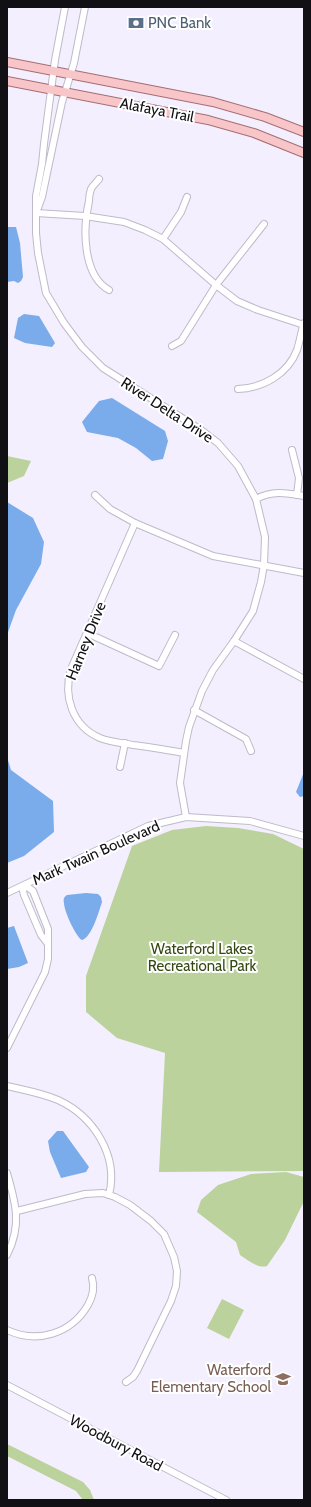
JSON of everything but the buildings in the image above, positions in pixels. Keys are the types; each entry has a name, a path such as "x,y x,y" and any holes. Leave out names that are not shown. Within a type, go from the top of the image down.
{"main road":[{"name":"Alafaya Trail","path":"7,62 220,104 265,117 304,132"},
{"name":"Alafaya Trail","path":"7,81 214,122 254,133 304,153"}],"street":[{"name":"River Delta Drive","path":"65,7 53,71 42,164 36,196 36,233 38,253 46,293 64,323 82,347 103,368 201,430 218,443 238,466 256,499 265,537 264,565 253,611 213,670 194,710 186,741 180,783 186,817"},
{"name":"River Delta Drive","path":"36,214 42,197 65,92 74,63 85,7"},
{"path":"99,179 91,189 85,216 86,247 99,283 109,290"},
{"path":"163,239 181,212 187,198"},
{"path":"36,214 85,216 124,222 145,230 163,239 216,285 237,301 258,310 304,324 296,351 289,365 276,377 251,388 238,389"},
{"path":"172,346 181,341 216,285 264,224"},
{"path":"292,450 298,478 297,495"},
{"path":"256,499 264,494 280,492 304,496"},
{"path":"95,494 110,509 135,523 214,556 304,573"},
{"name":"Harney Drive","path":"135,523 71,669 68,678 68,696 72,711 78,721 90,732 108,740 184,753"},
{"path":"88,633 160,666 175,635"},
{"path":"234,641 304,679"},
{"path":"194,710 246,739 251,750"},
{"path":"120,767 125,743"},
{"name":"Mark Twain Boulevard","path":"7,893 148,826 186,817 250,821 304,836"},
{"path":"7,1048 45,972 48,959 48,944 48,930 33,891 25,885 23,892 24,895 41,935 48,944"},
{"path":"7,1086 57,1099 76,1110 90,1124 100,1138 110,1161 112,1179 109,1195"},
{"path":"7,1173 17,1211 16,1232 7,1255"},
{"path":"17,1211 85,1194 97,1193 109,1195 130,1205 160,1230 167,1239 172,1251 176,1271 176,1286 171,1300 137,1371 133,1377 126,1382"},
{"path":"7,1330 34,1337 52,1334 65,1329 78,1318 88,1305 94,1290 92,1278"},
{"name":"Woodbury Road","path":"7,1385 226,1500"}],"green space":[{"path":"7,456 31,461 24,476 7,483"},
{"name":"Waterford Lakes Recreational Park","path":"206,826 238,828 273,834 304,849 304,1171 159,1172 165,1053 117,1038 86,1012 86,976 132,846 172,830"},
{"path":"286,1172 304,1177 304,1201 285,1240 267,1266 264,1267 253,1264 240,1255 236,1242 197,1212 201,1200 218,1185 251,1174"},
{"path":"222,1299 244,1310 229,1339 207,1328"},
{"path":"7,1444 83,1482 90,1490 94,1500 83,1500 76,1491 7,1456"}],"water":[{"path":"7,227 16,227 20,243 23,277 18,283 14,281 7,282"},
{"path":"24,314 39,316 55,343 52,347 25,343 14,338 18,318"},
{"path":"112,398 165,431 168,441 163,459 152,461 136,448 118,438 87,432 82,422 99,401"},
{"path":"7,502 33,518 44,542 41,564 16,610 7,635"},
{"path":"7,757 11,770 53,801 54,832 24,856 7,863"},
{"path":"304,772 304,796 300,797 296,792"},
{"path":"86,893 98,894 101,897 102,902 92,929 86,938 82,940 77,934 66,912 64,897 67,895"},
{"path":"14,926 28,963 19,967 7,969 7,928"},
{"path":"57,1131 63,1131 89,1167 86,1172 61,1178 50,1152 48,1141"}],"place":[{"name":"PNC Bank","path":"136,23"},
{"name":"Waterford Elementary School","path":"283,1379"}]}
